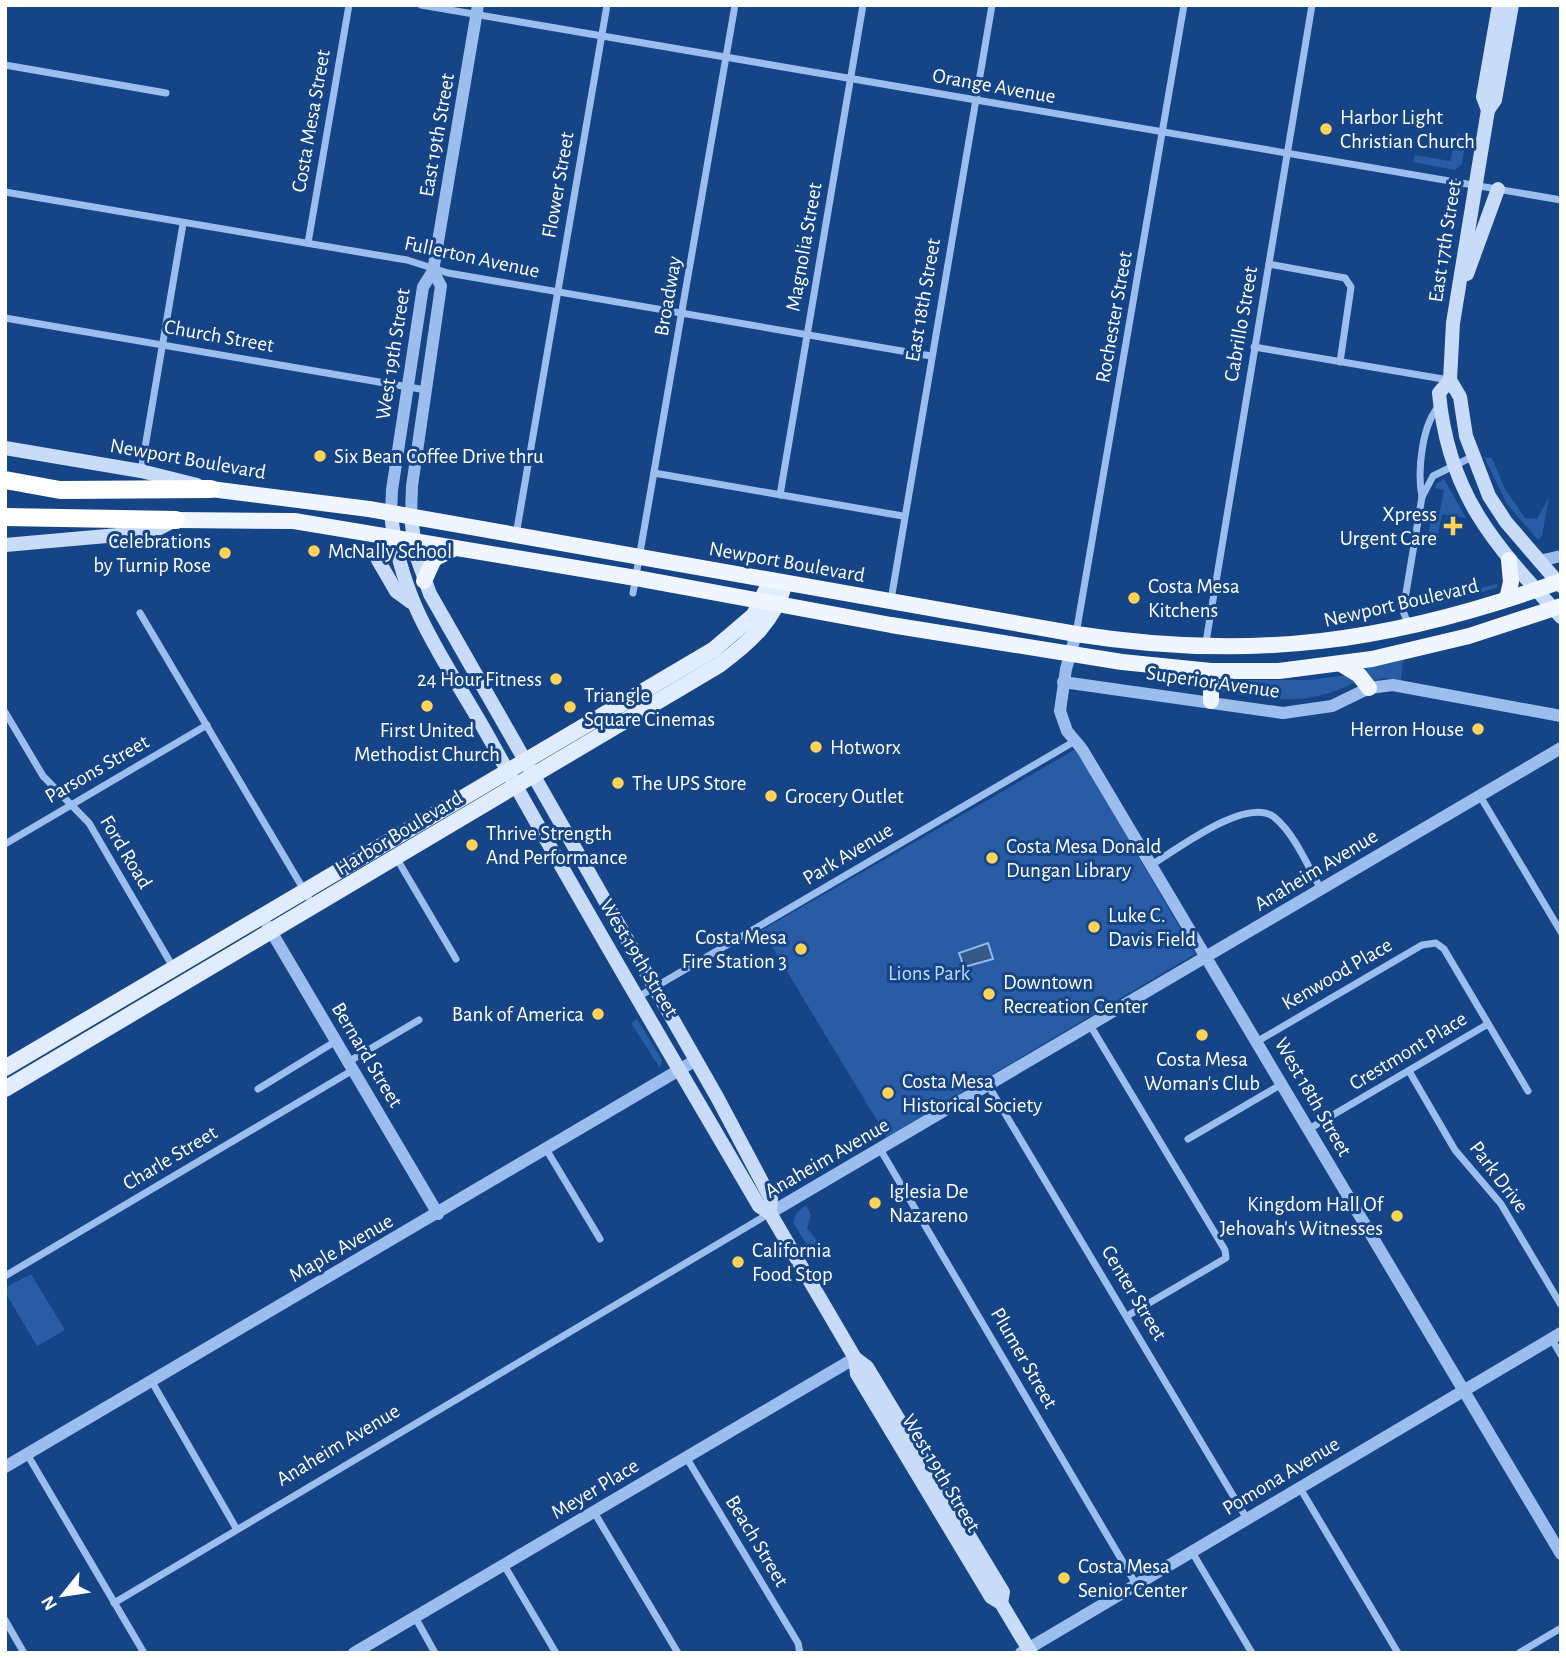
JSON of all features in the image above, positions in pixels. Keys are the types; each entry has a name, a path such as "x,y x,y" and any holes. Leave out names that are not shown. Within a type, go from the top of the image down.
{"highway":[{"path":"5,480 60,490 211,489"},
{"name":"Newport Boulevard","path":"211,489 411,517 1152,645 1205,648 1296,646 1409,627 1560,583"},
{"path":"5,517 176,520"},
{"name":"Newport Boulevard","path":"176,520 295,521 455,548 635,586 770,604 1070,655 1211,671 1279,671 1341,664 1437,644 1558,611"},
{"path":"424,581 434,559 455,548"},
{"path":"1507,599 1511,582 1509,560"},
{"path":"1341,664 1359,675 1369,688"},
{"path":"1211,671 1211,701"}],"main road":[{"name":"East 17th Street","path":"1488,110 1483,97 1499,5"},
{"name":"East 17th Street","path":"1512,5 1495,100 1488,110 1456,305 1450,380 1460,397 1472,457 1498,510 1560,583"},
{"path":"1493,39 1500,76"},
{"path":"1456,305 1498,189"},
{"name":"East 17th Street","path":"1440,405 1439,393 1450,380"},
{"path":"1440,405 1453,465 1474,512 1509,560 1558,611"},
{"name":"Newport Boulevard","path":"5,448 141,471 211,489"},
{"name":"West 19th Street","path":"391,514 394,539 378,555 378,560 396,591 412,602 515,788 759,1206 770,1213 855,1358 857,1374 991,1597 1002,1603 1027,1651"},
{"name":"West 19th Street","path":"411,517 424,581 696,1060 771,1199 770,1213"},
{"name":"Newport Boulevard","path":"5,545 152,532 176,520"},
{"name":"Harbor Boulevard","path":"5,1089 397,859 719,665 754,636 778,582"},
{"name":"Harbor Boulevard","path":"5,1069 713,650 770,604"}],"street":[{"name":"Costa Mesa Street","path":"308,243 349,5"},
{"name":"Orange Avenue","path":"421,5 477,10 601,36 1561,200"},
{"name":"Flower Street","path":"515,536 607,5"},
{"name":"Broadway","path":"635,586 735,5"},
{"name":"Magnolia Street","path":"780,495 863,5"},
{"name":"East 18th Street","path":"891,601 903,516 992,5"},
{"name":"Rochester Street","path":"1076,634 1184,5"},
{"name":"Cabrillo Street","path":"1205,648 1312,5"},
{"name":"East 19th Street","path":"433,271 477,10"},
{"path":"5,65 166,93"},
{"name":"Fullerton Avenue","path":"5,192 407,260 433,271 931,356"},
{"path":"141,471 183,224"},
{"path":"1269,264 1345,278 1349,282 1351,287 1340,362"},
{"name":"West 19th Street","path":"391,514 423,287 433,271 441,286 412,486 411,517"},
{"name":"Church Street","path":"5,318 426,390"},
{"path":"1254,347 1450,380"},
{"path":"1422,496 1419,484 1430,415 1440,405"},
{"path":"1409,627 1403,611 1422,496 1433,476 1472,457"},
{"path":"654,473 903,516"},
{"path":"1539,561 1561,556"},
{"path":"140,613 314,907"},
{"name":"West 18th Street","path":"1076,634 1063,682 1060,717 1208,956 1561,1554"},
{"name":"Superior Avenue","path":"1063,682 1283,713 1332,706 1369,688 1393,685 1561,716"},
{"name":"Ford Road","path":"5,712 43,776 89,823 183,984"},
{"name":"Parsons Street","path":"5,844 207,725"},
{"name":"Park Avenue","path":"638,997 1075,741"},
{"name":"Anaheim Avenue","path":"114,1603 236,1528 1561,748"},
{"path":"1480,796 1561,932"},
{"path":"1150,866 1235,816 1256,811 1273,816 1283,827 1321,889"},
{"path":"397,859 456,959"},
{"name":"Bernard Street","path":"262,916 438,1214"},
{"name":"Kenwood Place","path":"1258,1041 1422,945 1436,943 1444,949 1488,1024"},
{"name":"Charle Street","path":"5,1276 351,1066 419,1020"},
{"path":"1488,1024 1528,1091"},
{"name":"Crestmont Place","path":"1309,1129 1488,1024"},
{"path":"1090,1025 1225,1250 1226,1258 1127,1316"},
{"path":"257,1089 336,1041"},
{"name":"Maple Avenue","path":"5,1467 696,1060"},
{"name":"Park Drive","path":"1409,1070 1455,1150 1501,1204 1561,1305"},
{"path":"1188,1139 1283,1083"},
{"name":"Center Street","path":"988,1085 1247,1519"},
{"path":"546,1149 600,1240"},
{"name":"Plumer Street","path":"880,1149 1137,1586"},
{"path":"1556,1336 1561,1355"},
{"name":"Pomona Avenue","path":"1027,1651 1556,1336"},
{"name":"Meyer Place","path":"354,1653 855,1358"},
{"path":"152,1382 236,1528"},
{"path":"27,1454 144,1653"},
{"name":"Beach Street","path":"686,1457 798,1643 800,1653"},
{"path":"1300,1488 1398,1653"},
{"path":"594,1512 678,1653"},
{"path":"1192,1552 1252,1653"},
{"path":"504,1565 556,1653"},
{"path":"415,1617 435,1653"},
{"path":"5,1620 24,1653"},
{"path":"1519,1653 1561,1628"}],"green space":[{"path":"1457,133 1466,138 1462,164 1455,170 1413,162 1415,155 1450,161"},
{"path":"1484,457 1492,458 1505,489 1525,518 1537,519 1549,497 1542,536 1538,540 1507,504"},
{"path":"1444,479 1466,518 1442,514 1438,534 1429,532 1431,514 1439,515 1444,490 1435,488 1436,484"},
{"path":"1498,584 1496,588 1432,606 1422,601 1420,596 1422,592 1423,598 1434,599"},
{"path":"1403,660 1401,680 1384,678 1369,682 1357,670"},
{"path":"1348,675 1357,681 1323,695 1306,698 1272,699 1218,691 1220,684 1227,680 1309,680"},
{"name":"Lions Park","path":"1076,749 1195,954 887,1137 762,930"},
{"path":"637,1019 662,1060 660,1068 631,1023"},
{"path":"806,1205 811,1215 807,1228 824,1250 815,1258 793,1222 797,1212"},
{"path":"31,1274 65,1330 37,1346 5,1292 5,1288"}],"shaded area":[{"path":"988,943 993,959 964,967 959,953"}],"place":[{"name":"Harbor Light Christian Church","path":"1326,129"},
{"name":"Six Bean Coffee Drive thru","path":"320,456"},
{"name":"Xpress Urgent Care","path":"1453,526"},
{"name":"McNally School","path":"314,551"},
{"name":"Celebrations by Turnip Rose","path":"225,553"},
{"name":"Costa Mesa Kitchens","path":"1134,598"},
{"name":"24 Hour Fitness","path":"556,679"},
{"name":"First United Methodist Church","path":"427,706"},
{"name":"Triangle Square Cinemas","path":"570,707"},
{"name":"Herron House","path":"1478,729"},
{"name":"Hotworx","path":"816,747"},
{"name":"The UPS Store","path":"618,783"},
{"name":"Grocery Outlet","path":"771,796"},
{"name":"Thrive Strength And Performance","path":"472,845"},
{"name":"Costa Mesa Donald Dungan Library","path":"992,858"},
{"name":"Luke C. Davis Field","path":"1094,927"},
{"name":"Costa Mesa Fire Station 3","path":"801,949"},
{"name":"Downtown Recreation Center","path":"989,994"},
{"name":"Bank of America","path":"598,1014"},
{"name":"Costa Mesa Woman's Club","path":"1202,1035"},
{"name":"Costa Mesa Historical Society","path":"888,1093"},
{"name":"Iglesia De Nazareno","path":"875,1203"},
{"name":"Kingdom Hall Of Jehovah's Witnesses","path":"1397,1216"},
{"name":"California Food Stop","path":"738,1262"},
{"name":"Costa Mesa Senior Center","path":"1064,1578"}]}
